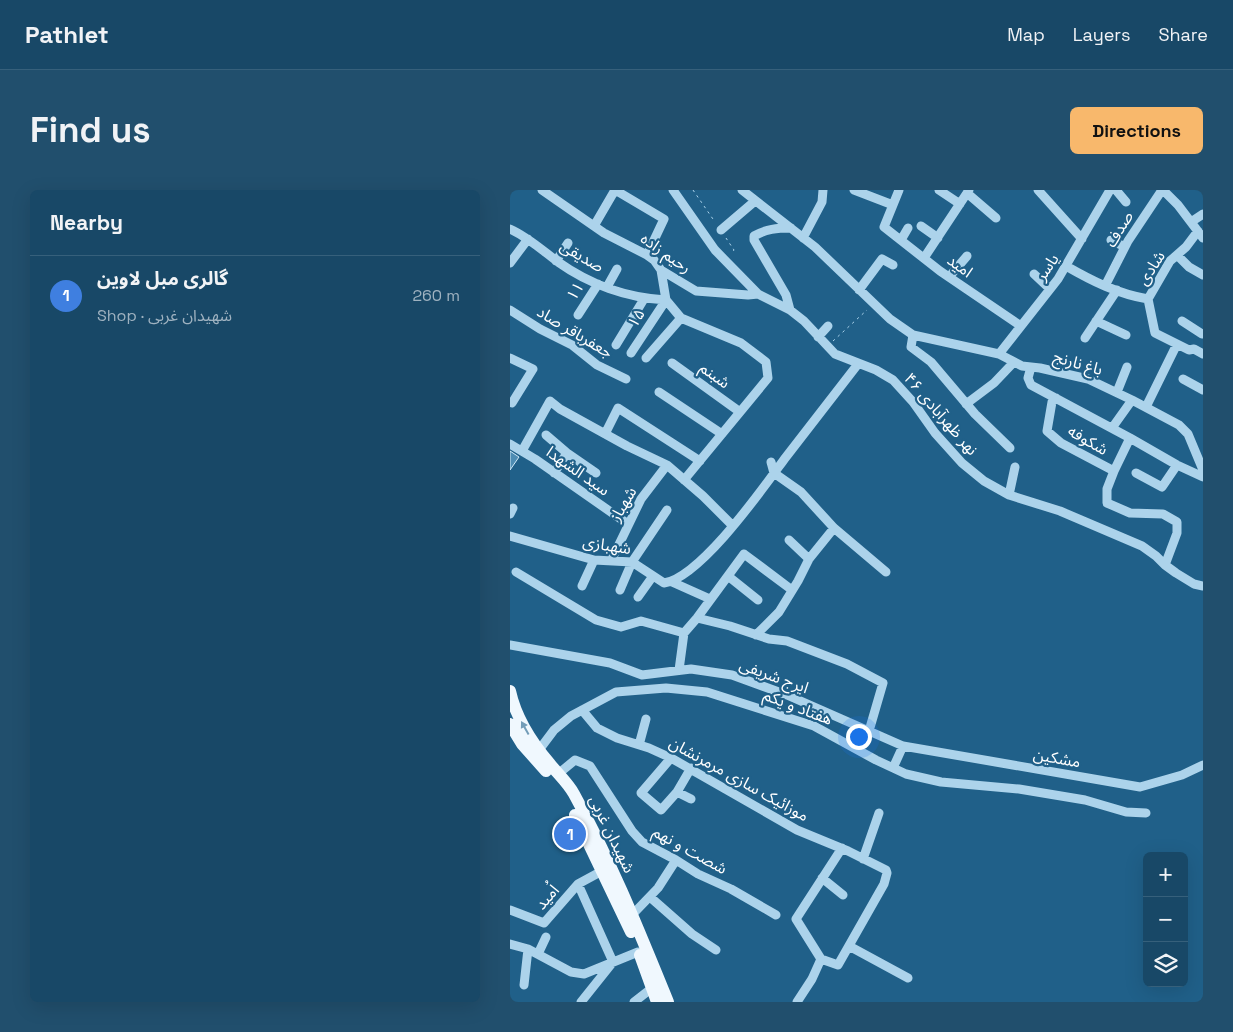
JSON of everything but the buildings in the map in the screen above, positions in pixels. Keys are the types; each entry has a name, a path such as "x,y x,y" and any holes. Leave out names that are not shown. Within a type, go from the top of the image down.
{"main road":[{"name":"شهیدان غربی","path":"510,691 513,704 525,730 573,792 632,915 668,1002"},
{"name":"شهیدان غربی","path":"510,724 522,744 565,793 638,952 657,1002"}],"street":[{"name":"رحیم زاده","path":"542,190 604,233 647,255 654,260 661,270 696,291 758,294"},
{"path":"594,226 615,190 664,219 647,255"},
{"name":"نهر ظهرآبادی ۴۶","path":"673,190 715,250 758,294 790,310 804,321 835,354 876,370 893,380 913,402 935,433 962,463 984,481 1009,495 1060,511 1142,546 1165,565 1194,584 1203,586"},
{"name":"باغ نارنج","path":"742,190 803,238 890,319 913,335 999,354 1022,366 1088,379 1117,392 1179,426 1188,434 1203,470"},
{"path":"803,238 822,202 823,190"},
{"path":"861,191 893,205 900,190"},
{"path":"939,190 960,204"},
{"path":"1038,190 1082,239"},
{"name":"یاسر","path":"999,354 1066,266 1110,190"},
{"path":"1116,190 1126,202"},
{"path":"1162,190 1178,205 1200,234"},
{"name":"صدف","path":"1105,286 1125,247 1162,190"},
{"path":"924,258 968,191 996,218"},
{"path":"721,230 756,201"},
{"name":"امید","path":"893,205 884,227 949,277 1020,326"},
{"path":"1191,222 1203,214"},
{"path":"922,226 938,238"},
{"path":"790,310 786,295 754,240 754,236 762,231 776,228 791,228"},
{"path":"901,240 908,228"},
{"name":"صدیقی","path":"510,229 528,239 578,275 598,284 644,299 666,300"},
{"name":"شادی","path":"1148,299 1170,261 1200,234"},
{"path":"510,263 528,239"},
{"path":"1111,240 1125,247"},
{"path":"556,261 568,243"},
{"path":"1177,254 1189,267 1203,275"},
{"path":"949,277 967,256"},
{"path":"859,290 882,259 893,265"},
{"path":"1066,266 1095,282 1148,299 1155,333 1189,350 1194,349 1203,354"},
{"path":"607,287 617,269"},
{"path":"661,270 666,300 680,318 741,343 766,362 768,378 684,480"},
{"path":"1034,274 1050,289"},
{"name":"۱۱","path":"578,315 598,284"},
{"path":"1086,338 1117,290"},
{"path":"616,345 644,299"},
{"name":"۱۵","path":"631,354 666,300"},
{"name":"جعفرباقر صاد","path":"510,310 540,329 572,345 597,365 626,379"},
{"path":"646,358 680,318"},
{"path":"1096,321 1126,335"},
{"path":"1182,321 1203,333 1194,349"},
{"path":"818,338 828,326"},
{"path":"913,335 911,347 931,362 966,404 1010,448"},
{"path":"1146,407 1177,344"},
{"path":"511,362 533,369 512,403"},
{"path":"966,404 994,383 1014,362"},
{"name":"شبنم","path":"672,363 740,412"},
{"path":"672,582 698,563 733,526 858,364"},
{"name":"شکوفه","path":"1031,367 1028,378 1031,384 1177,465 1203,477"},
{"path":"1117,392 1127,368"},
{"path":"1183,379 1203,390"},
{"path":"659,392 722,434"},
{"name":"شکوفه","path":"1056,398 1052,402 1047,431 1061,443 1114,471 1108,489 1107,503 1130,513 1163,514 1177,522 1178,533 1165,565"},
{"path":"1112,428 1132,400"},
{"path":"522,451 550,401 560,410 604,434 668,465 733,526"},
{"path":"604,434 618,408 700,461"},
{"path":"546,435 567,453 596,473"},
{"path":"1114,471 1130,438"},
{"name":"سید الشهدا","path":"510,444 554,472 628,524"},
{"path":"554,472 567,453"},
{"path":"771,462 774,473 801,492 834,528 886,572"},
{"name":"شهباز","path":"610,561 641,499 668,465"},
{"path":"1136,473 1162,487 1177,465"},
{"path":"1009,495 1015,467"},
{"path":"620,590 632,562 667,510"},
{"path":"756,635 779,612 809,559 834,528"},
{"name":"شهبازی","path":"510,536 594,560 632,562 664,583 672,582 710,599"},
{"path":"789,540 809,559"},
{"path":"679,670 684,633 744,554 792,590"},
{"path":"582,586 594,560"},
{"path":"516,572 596,620 621,627 641,621 684,633"},
{"path":"638,596 653,576"},
{"path":"728,576 758,600"},
{"path":"697,618 730,626 769,639 787,641 847,664 883,683 869,731"},
{"name":"ایرج شریفی","path":"510,646 610,663 642,675 691,669 732,675 787,695 903,746"},
{"name":"هفتاد و یکم","path":"539,750 554,730 571,716 616,692 666,688 707,692 814,726 906,774 941,782 1019,789 1085,800 1126,812 1146,813"},
{"name":"موزائیک سازی مرمرنشان","path":"582,710 596,728 671,758 798,830 842,848 886,870 884,884 848,946"},
{"path":"638,745 646,719"},
{"path":"893,768 903,746"},
{"name":"مشکین","path":"903,746 1140,787 1182,775 1203,765"},
{"path":"671,758 641,793 661,810 677,792 691,768"},
{"name":"شصت و نهم","path":"558,774 575,760 590,766 632,831 642,842 776,915"},
{"path":"677,792 690,799"},
{"path":"863,858 879,813"},
{"path":"842,848 796,919 821,959 838,965 848,946 908,978"},
{"path":"632,915 658,888 676,860"},
{"name":"اُمید","path":"510,910 544,923 578,884 602,872"},
{"path":"822,878 843,895"},
{"path":"578,884 613,962"},
{"path":"650,897 692,934 716,950"},
{"path":"538,954 546,937"},
{"path":"510,944 528,949 571,972 584,974 638,952"},
{"path":"524,986 528,949"},
{"path":"798,1002 821,959"},
{"path":"581,1002 613,962"},
{"path":"634,1002 652,988"}],"path":[{"path":"827,346 874,304"}],"place":[{"name":"گالری مبل لاوین","path":"570,834"}]}
